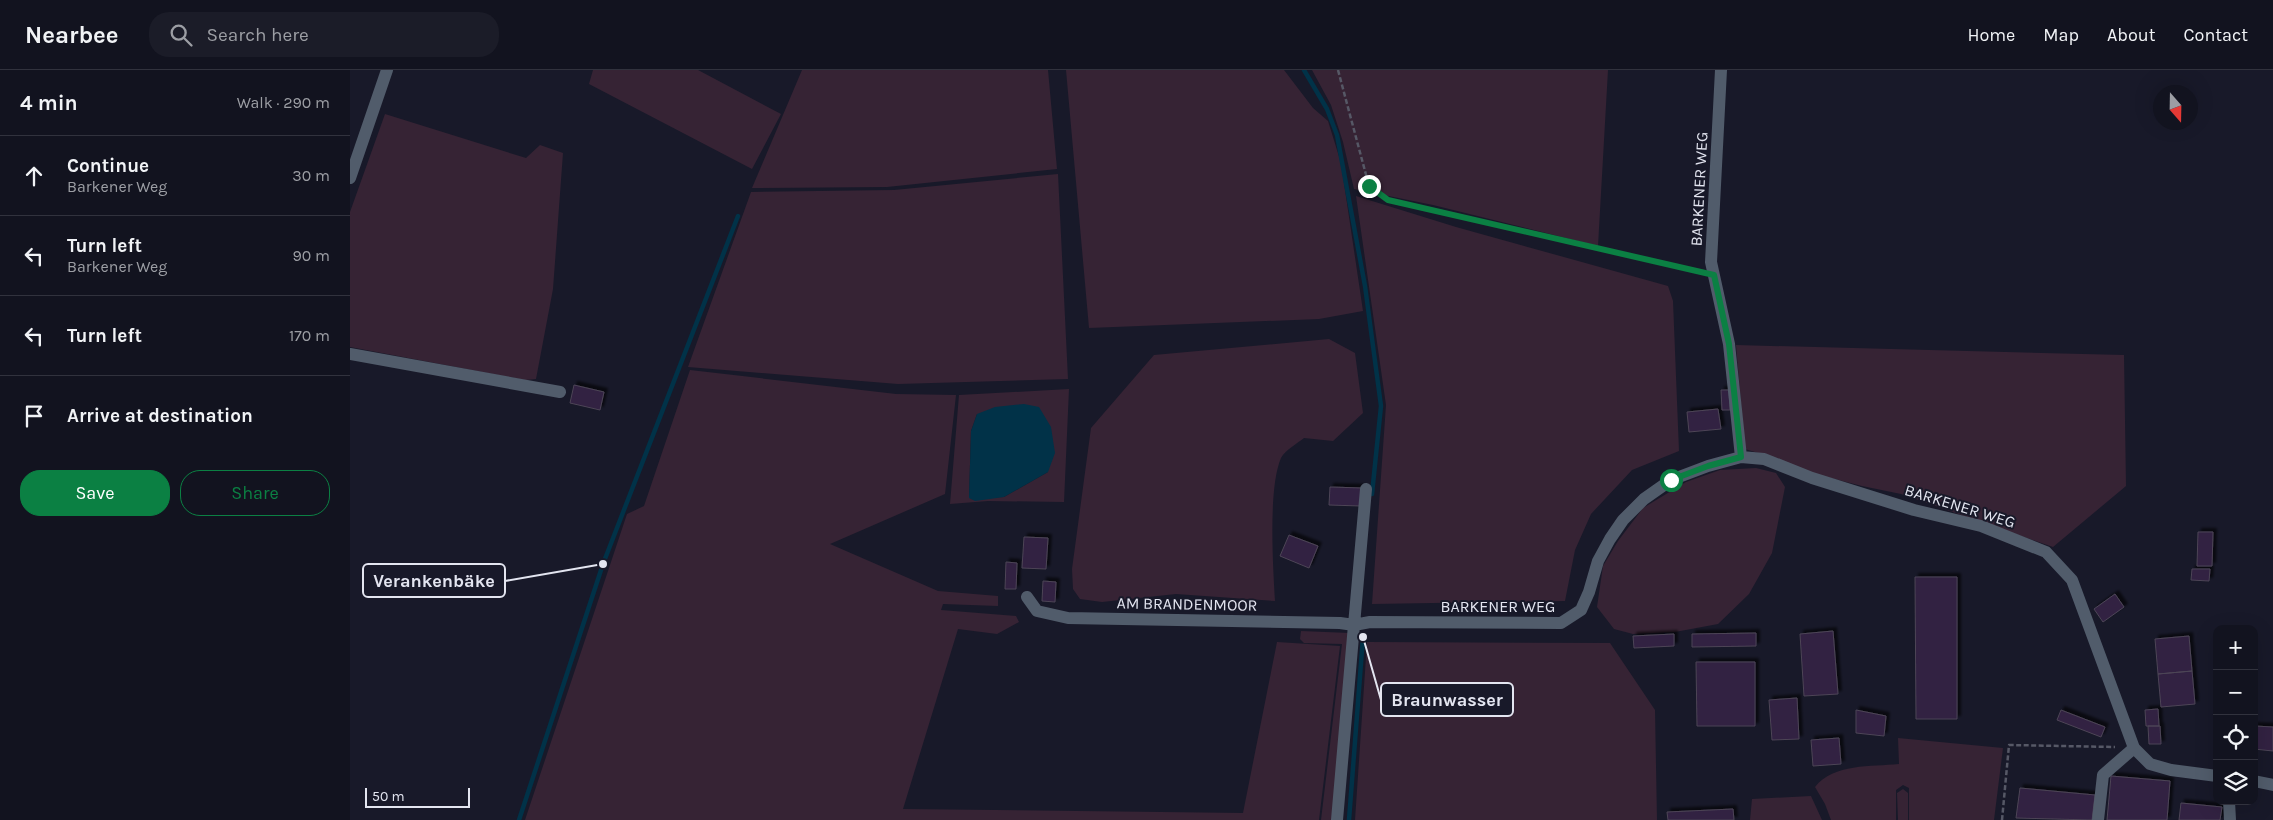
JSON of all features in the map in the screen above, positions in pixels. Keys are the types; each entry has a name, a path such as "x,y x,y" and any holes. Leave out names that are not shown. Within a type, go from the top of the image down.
{"street":[{"path":"350,178 387,70"},
{"name":"BARKENER WEG","path":"1721,70 1711,262 1729,344 1741,457"},
{"path":"350,354 560,392"},
{"name":"BARKENER WEG","path":"1354,626 1370,622 1561,623 1581,610 1589,592 1598,561 1610,539 1623,520 1644,499 1671,480 1708,466 1741,457 1764,459 1812,478 1914,510 1981,526 2046,552 2072,580 2134,748 2150,764 2171,770 2213,775"},
{"path":"1337,820 1366,489"},
{"name":"AM BRANDENMOOR","path":"1027,597 1037,611 1068,618 1330,623 1354,626"},
{"path":"2098,820 2103,775 2134,748"},
{"path":"2258,783 2273,785"},
{"path":"2229,805 2230,820"}],"path":[{"path":"1338,70 1369,186 1388,200 1714,275"},
{"path":"2002,820 2009,745 2134,748"}],"shaded area":[{"path":"593,70 698,70 781,114 752,169 589,84"},
{"path":"802,70 1048,70 1057,169 887,187 752,188"},
{"path":"1066,70 1284,70 1313,108 1328,121 1341,163 1363,311 1319,319 1089,328"},
{"path":"1312,70 1608,70 1598,246 1433,205 1354,189 1343,142 1331,105"},
{"path":"385,114 526,158 540,145 563,153 553,289 536,379 525,380 350,347 350,212"},
{"path":"1058,174 1068,379 898,384 688,367 751,192 894,190"},
{"path":"1356,196 1456,227 1668,286 1673,301 1679,451 1632,470 1591,514 1575,550 1565,601 1372,604 1386,405"},
{"path":"1329,339 1355,353 1363,413 1333,441 1304,438 1288,449 1281,458 1274,488 1273,507 1275,601 1176,594 1102,602 1080,599 1073,589 1072,569 1091,428 1154,355"},
{"path":"1736,345 2124,355 2126,486 2053,547 1901,494 1803,471 1768,456 1745,449"},
{"path":"690,370 896,394 956,395 945,494 830,544 938,591 998,596 998,606 943,604 941,610 1016,616 1019,622 997,634 958,629 903,809 1243,813 1277,642 1340,646 1319,820 525,820 627,514 644,506"},
{"path":"1069,389 1064,502 988,501 950,504 959,395","holes":["977,414 1048,472 1004,497 969,498 971,431"]},
{"path":"1756,468 1776,473 1785,487 1772,553 1749,594 1718,624 1675,632 1633,634 1614,629 1597,607 1603,566 1618,541 1643,508 1686,482 1720,470"},
{"path":"1301,631 1350,633 1334,820 1321,820 1342,644 1304,643 1300,639"},
{"path":"1367,642 1610,643 1655,710 1657,820 1355,820"},
{"path":"1898,738 2003,748 1994,820 1909,820 1909,788 1903,785 1896,790 1896,820 1831,820 1825,804 1815,787 1823,779 1843,770 1865,766 1899,764"},
{"path":"1903,789 1908,793 1908,820 1898,820 1897,793"},
{"path":"1811,796 1822,820 1750,820 1752,799"}],"water":[{"path":"1024,404 1039,407 1051,427 1055,453 1048,472 1004,497 975,501 969,498 971,431 977,414 995,407"}],"building":[{"path":"574,385 604,392 600,410 570,403"},
{"path":"1721,390 1729,390 1730,410 1722,410"},
{"path":"1718,409 1721,429 1689,432 1687,412"},
{"path":"1330,487 1362,488 1361,506 1329,505"},
{"path":"2198,532 2213,532 2212,566 2197,566"},
{"path":"1289,535 1318,546 1309,568 1280,556"},
{"path":"1024,537 1048,538 1046,569 1022,568"},
{"path":"1006,562 1017,563 1016,589 1005,589"},
{"path":"2192,569 2210,569 2209,581 2191,580"},
{"path":"1915,577 1957,577 1957,719 1916,719"},
{"path":"1043,581 1056,582 1055,602 1042,601"},
{"path":"2115,594 2124,607 2103,622 2094,609"},
{"path":"1833,631 1838,694 1804,696 1800,634"},
{"path":"1756,633 1756,646 1692,647 1692,634"},
{"path":"1674,634 1674,646 1634,648 1633,636"},
{"path":"2189,636 2192,671 2158,674 2155,639"},
{"path":"1696,662 1755,662 1755,726 1697,726"},
{"path":"2192,671 2195,704 2161,707 2158,674"},
{"path":"1797,698 1799,739 1772,740 1769,700"},
{"path":"2158,709 2159,726 2146,726 2145,710"},
{"path":"1856,710 1886,716 1884,736 1856,733"},
{"path":"2061,710 2105,727 2101,737 2057,720"},
{"path":"2148,726 2160,726 2161,744 2149,744"},
{"path":"2258,726 2273,727 2273,751 2258,749"},
{"path":"1839,738 1841,764 1813,766 1811,740"},
{"path":"2111,776 2170,781 2167,820 2107,820"},
{"path":"2020,788 2095,795 2092,820 2016,818"},
{"path":"2181,803 2222,807 2220,820 2179,820"},
{"path":"1733,809 1734,820 1668,820 1667,812"}],"waterway":[{"path":"1304,70 1327,109 1337,135 1365,286 1381,406 1372,494"},
{"path":"519,820 603,564 738,216"},
{"path":"1349,820 1363,637"}],"place":[{"name":"Verankenbäke","path":"603,564"},
{"name":"Braunwasser","path":"1363,637"}],"route":[{"path":"1369,186 1388,200 1714,275 1729,344 1741,457 1708,466 1671,480"}]}
